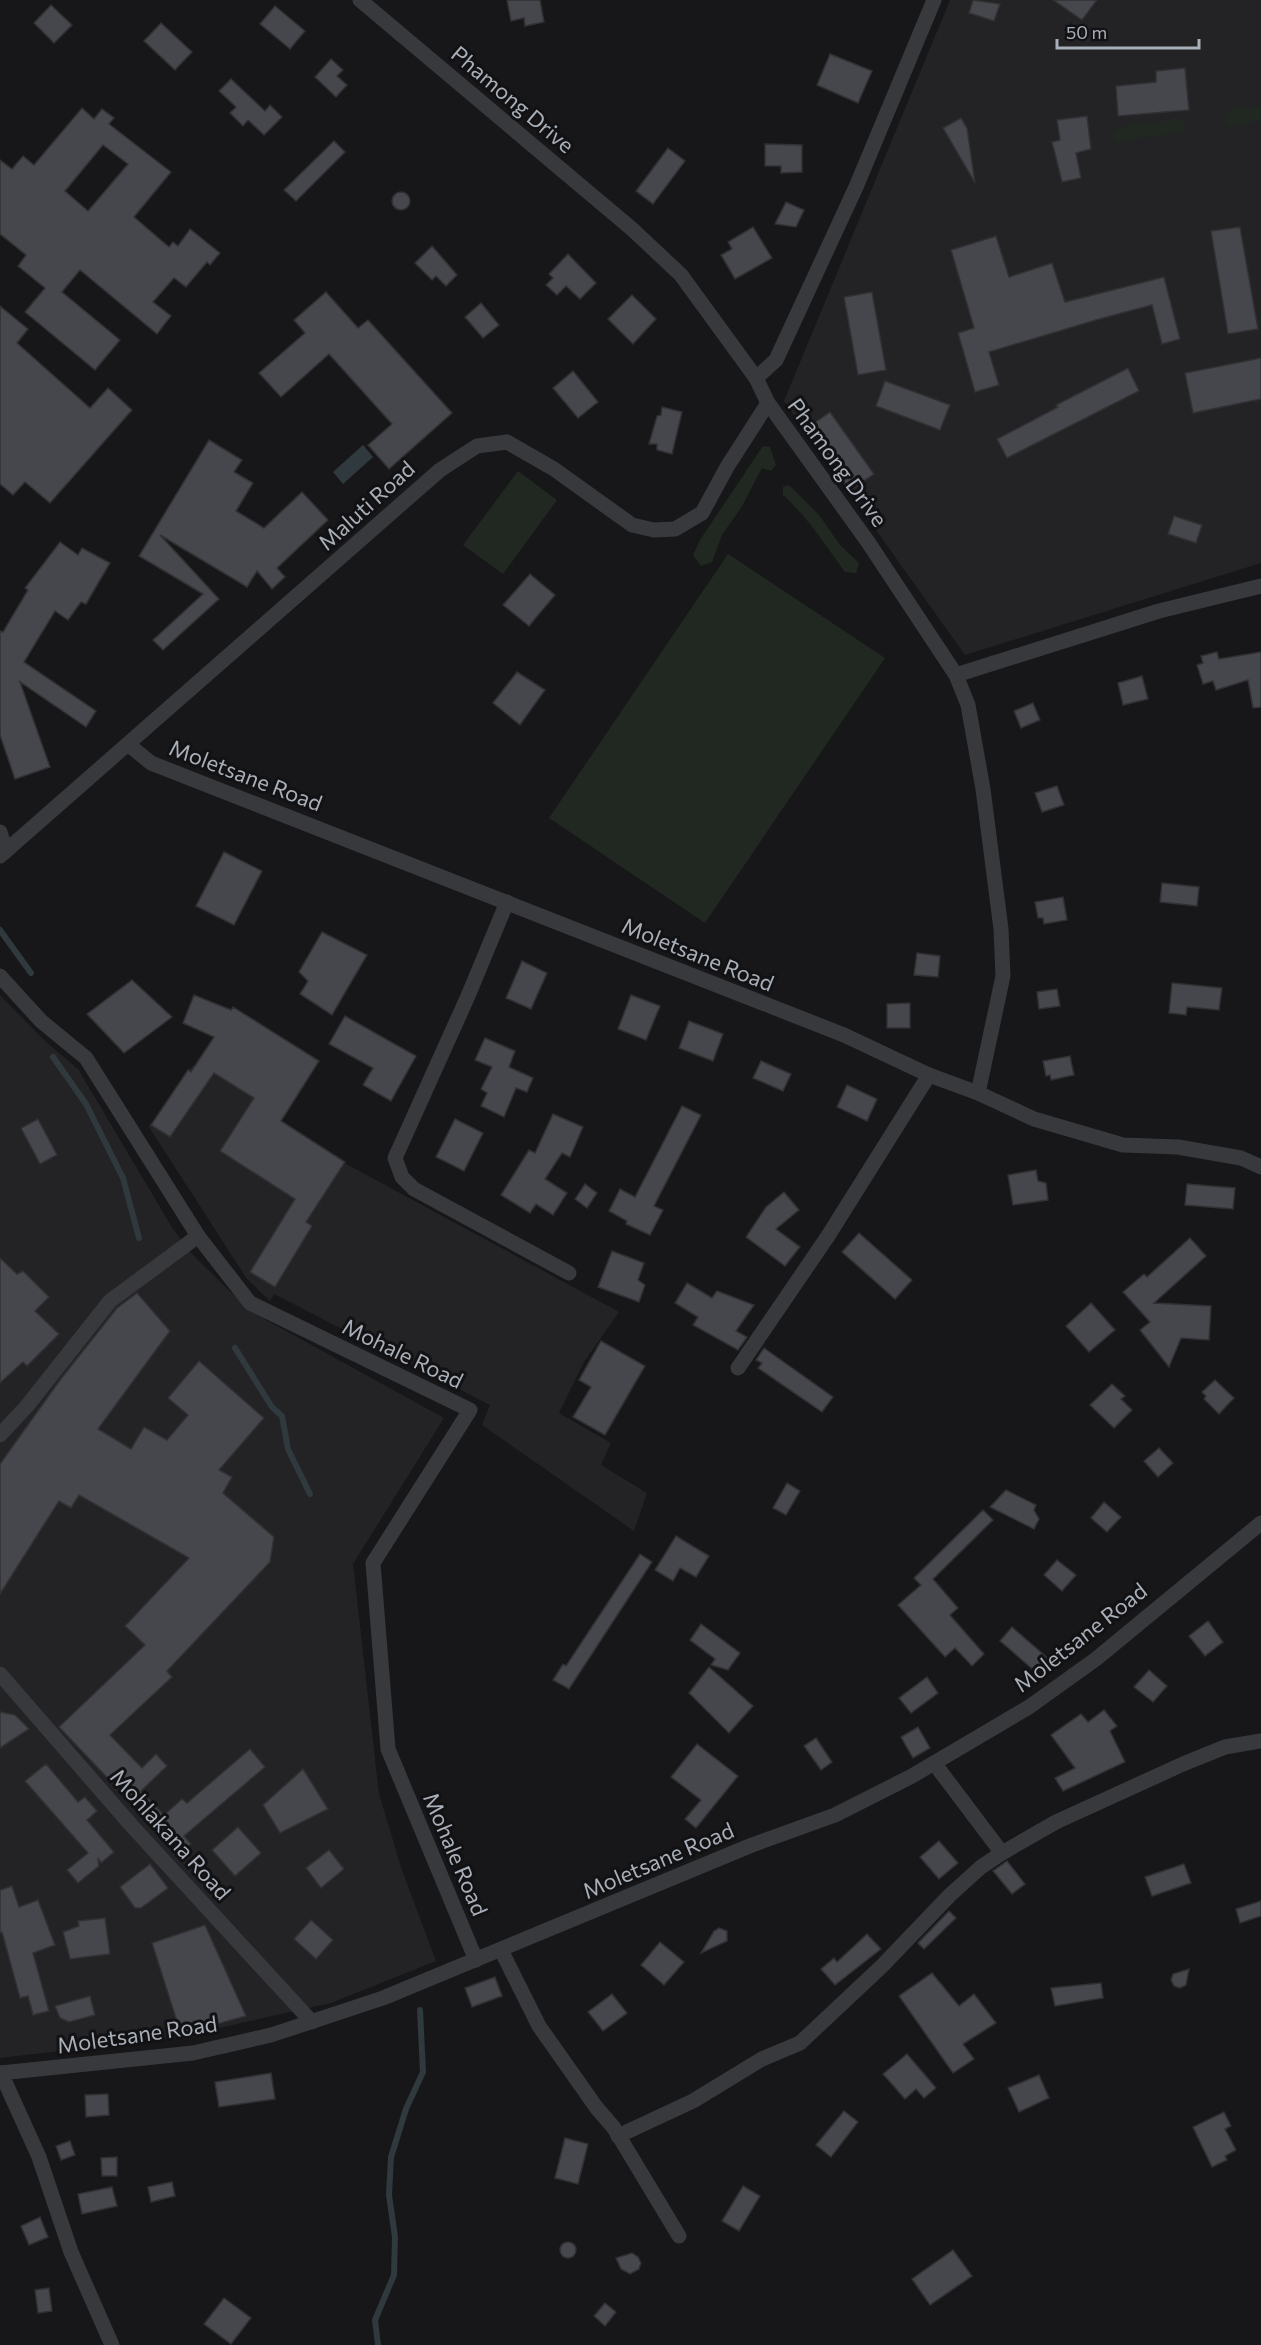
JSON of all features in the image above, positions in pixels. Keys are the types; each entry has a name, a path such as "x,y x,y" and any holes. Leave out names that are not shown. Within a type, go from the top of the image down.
{"street":[{"name":"Phamong Drive","path":"360,0 632,230 681,275 756,378 768,403 868,542 956,675 968,705 1001,929 1003,976 978,1093"},
{"path":"756,378 776,360 856,188 934,0"},
{"name":"Maluti Road","path":"3,854 440,470 465,453 490,443 507,442 554,469 632,525 654,530 675,529 702,513 768,403"},
{"path":"956,675 1159,611 1261,586"},
{"name":"Moletsane Road","path":"129,745 151,763 844,1035 929,1075 978,1093 1034,1119 1123,1145 1178,1147 1241,1158 1261,1167"},
{"path":"0,832 3,854"},
{"path":"507,902 468,996 395,1158 402,1177 414,1190 568,1273"},
{"name":"Mohale Road","path":"0,976 41,1020 86,1058 198,1236 250,1303 470,1410 373,1563 388,1749 476,1960"},
{"path":"738,1368 828,1236 929,1075"},
{"path":"0,1435 27,1406 110,1301 198,1236"},
{"name":"Moletsane Road","path":"0,2073 193,2053 272,2035 383,1998 752,1845 835,1815 934,1763 1029,1707 1096,1659 1261,1523"},
{"name":"Mohlakana Road","path":"0,1674 131,1825 312,2022"},
{"path":"618,2136 693,2101 762,2059 800,2043 882,1966 950,1895 981,1867 1002,1852 1056,1822 1183,1764 1225,1747 1261,1741"},
{"path":"934,1763 1002,1852"},
{"path":"501,1950 539,2026 618,2136 679,2236"},
{"path":"0,2073 39,2157 70,2252 112,2345"}],"shaded area":[{"path":"950,0 1261,0 1261,563 965,655 784,401"},
{"path":"1237,106 1261,107 1261,119 1246,124 1227,125 1226,119 1230,109"},
{"path":"1176,118 1184,120 1184,131 1120,143 1116,143 1113,139 1116,130 1132,124 1150,124"},
{"path":"363,445 373,457 343,484 333,472"},
{"path":"763,446 770,447 776,465 771,471 762,468 741,508 722,535 712,562 701,566 693,555 700,540"},
{"path":"518,471 557,500 503,574 463,545"},
{"path":"789,485 819,515 840,545 859,563 856,573 845,572 808,522 783,495 783,487"},
{"path":"728,554 885,658 705,923 549,818"},
{"path":"0,995 44,1040 78,1069 173,1229 191,1253 250,1311 444,1418 353,1564 379,1794 402,1870 436,1961 331,2003 178,2037 0,2058"},
{"path":"233,1007 319,1061 281,1122 350,1166 619,1312 584,1362 559,1413 611,1443 601,1465 647,1493 634,1531 482,1425 490,1405 274,1294 270,1301 247,1279 149,1127 188,1070 198,1062"}],"building":[{"path":"507,0 540,0 544,22 525,26 524,18 511,21"},
{"path":"973,0 1000,4 994,21 969,13"},
{"path":"1053,0 1097,0 1082,20"},
{"path":"51,5 72,25 54,43 34,23"},
{"path":"275,6 305,31 290,49 260,24"},
{"path":"161,23 192,52 175,70 144,41"},
{"path":"830,54 872,71 858,103 817,85"},
{"path":"331,59 343,70 337,76 347,85 336,97 315,77"},
{"path":"1185,68 1189,110 1118,116 1116,86 1156,82 1156,71"},
{"path":"231,79 265,111 270,105 282,117 264,135 248,120 243,126 230,113 236,107 219,91"},
{"path":"82,108 94,119 102,109 114,118 109,124 171,172 134,217 169,247 173,242 178,246 190,229 220,253 210,265 207,262 186,287 174,278 153,302 171,316 157,334 80,270 62,292 120,340 95,370 25,312 45,288 18,266 26,255 0,234 0,160 12,169 23,156 34,165","holes":["103,145 128,164 88,211 65,191"]},
{"path":"1087,116 1091,149 1076,153 1081,178 1062,182 1052,142 1060,140 1057,120"},
{"path":"961,118 967,128 975,183 943,128"},
{"path":"334,141 345,152 296,201 284,190"},
{"path":"765,144 802,145 802,172 781,173 781,166 765,166"},
{"path":"668,148 685,161 653,204 636,191"},
{"path":"397,192 405,192 410,197 408,208 397,210 392,205 392,197"},
{"path":"786,202 804,210 796,227 775,224"},
{"path":"753,227 772,258 735,279 721,255 732,249 728,242"},
{"path":"1240,227 1258,329 1228,334 1211,231"},
{"path":"996,236 1009,277 1052,263 1065,302 1164,277 1180,339 1162,344 1152,305 989,352 999,385 975,392 958,333 974,328 951,250"},
{"path":"432,246 457,275 446,286 436,276 432,280 415,263"},
{"path":"568,254 596,283 580,299 566,286 557,295 546,285 553,278 549,274"},
{"path":"326,292 358,328 368,320 452,413 389,469 368,445 392,424 329,354 281,397 259,373 305,333 294,320"},
{"path":"872,292 886,370 858,375 844,297"},
{"path":"632,295 656,319 633,344 608,319"},
{"path":"481,303 499,325 483,338 465,317"},
{"path":"0,306 28,329 17,343 90,408 108,388 132,410 50,503 25,482 13,495 0,484"},
{"path":"1261,358 1261,399 1193,413 1185,373"},
{"path":"1128,368 1139,391 1007,458 997,439"},
{"path":"573,371 598,402 578,418 553,388"},
{"path":"885,381 950,405 940,430 876,406"},
{"path":"662,407 682,412 672,454 657,450 657,444 649,444"},
{"path":"830,412 874,474 850,490 806,429"},
{"path":"209,440 242,460 234,472 253,483 236,511 264,528 302,492 328,520 277,568 285,577 272,589 257,571 247,587 160,535 219,599 163,650 153,640 203,594 139,556"},
{"path":"1174,516 1202,525 1196,543 1168,534"},
{"path":"60,542 78,555 82,548 110,563 86,604 81,602 68,620 55,611 24,662 96,711 86,727 20,682 50,767 15,779 0,735 0,631 3,632 28,590 25,588"},
{"path":"530,574 555,595 529,626 503,605"},
{"path":"1217,652 1219,659 1261,652 1261,707 1253,708 1248,680 1216,690 1213,681 1203,684 1197,665 1203,663 1201,656"},
{"path":"517,672 545,690 520,725 493,703"},
{"path":"1142,676 1148,699 1123,705 1118,683"},
{"path":"1033,703 1040,720 1021,728 1014,711"},
{"path":"1057,786 1064,805 1042,812 1035,793"},
{"path":"224,852 262,871 234,925 196,906"},
{"path":"1162,883 1199,887 1197,906 1160,902"},
{"path":"1063,897 1067,920 1044,924 1043,918 1038,918 1035,902"},
{"path":"322,932 367,955 332,1015 300,994 308,981 299,972"},
{"path":"917,953 940,956 938,977 914,975"},
{"path":"522,961 547,973 531,1009 506,998"},
{"path":"132,980 172,1017 124,1053 87,1014"},
{"path":"1172,983 1222,988 1219,1010 1187,1007 1186,1015 1169,1013"},
{"path":"1057,989 1060,1006 1039,1009 1037,992"},
{"path":"194,995 231,1010 233,1007 319,1061 281,1121 345,1162 306,1222 312,1226 275,1287 250,1272 295,1199 220,1151 254,1098 214,1073 170,1137 151,1125 188,1070 191,1072 214,1037 183,1023"},
{"path":"631,995 660,1006 646,1040 618,1029"},
{"path":"910,1003 910,1028 887,1028 887,1004"},
{"path":"345,1016 416,1056 391,1101 363,1085 373,1068 329,1044"},
{"path":"689,1021 723,1034 713,1061 679,1048"},
{"path":"485,1038 515,1051 509,1067 533,1078 527,1092 516,1088 504,1117 481,1106 487,1093 481,1089 492,1067 475,1060"},
{"path":"1070,1056 1074,1075 1051,1080 1050,1075 1046,1076 1043,1061"},
{"path":"761,1061 791,1074 783,1091 753,1078"},
{"path":"847,1085 877,1099 867,1121 837,1107"},
{"path":"682,1106 701,1115 654,1206 663,1210 650,1235 626,1224 627,1221 609,1211 620,1189 635,1197"},
{"path":"553,1114 583,1127 570,1157 562,1153 545,1179 567,1193 553,1215 536,1204 530,1213 501,1195 529,1150 535,1153"},
{"path":"38,1119 57,1155 40,1164 21,1128"},
{"path":"455,1119 483,1133 464,1171 436,1157"},
{"path":"1036,1170 1038,1181 1046,1183 1048,1200 1013,1205 1008,1175"},
{"path":"585,1184 597,1193 587,1208 575,1199"},
{"path":"1187,1184 1235,1188 1233,1209 1185,1205"},
{"path":"784,1192 799,1210 776,1229 800,1247 785,1266 746,1237 766,1207"},
{"path":"859,1233 912,1280 895,1299 842,1252"},
{"path":"1190,1238 1206,1256 1154,1303 1211,1306 1209,1340 1181,1338 1169,1367 1140,1330 1150,1322 1123,1292 1144,1274 1147,1277"},
{"path":"612,1251 644,1263 638,1280 645,1285 639,1302 598,1287"},
{"path":"0,1258 17,1274 23,1271 49,1297 35,1311 59,1334 27,1366 23,1362 0,1383"},
{"path":"687,1283 712,1298 717,1291 754,1305 736,1331 747,1337 738,1350 693,1325 698,1317 675,1303"},
{"path":"137,1293 170,1331 98,1429 131,1449 144,1427 167,1440 188,1415 168,1398 199,1361 264,1418 219,1470 232,1477 223,1493 274,1537 270,1562 167,1671 172,1677 110,1735 142,1768 156,1754 167,1766 141,1791 164,1815 182,1799 187,1803 250,1749 265,1767 184,1836 191,1844 180,1854 59,1727 145,1645 125,1626 189,1558 79,1495 71,1508 59,1501 0,1594 0,1464 60,1380 117,1308"},
{"path":"1091,1303 1115,1330 1089,1352 1066,1326"},
{"path":"601,1341 645,1366 605,1435 573,1417 591,1387 579,1380"},
{"path":"764,1348 833,1397 822,1412 758,1368 762,1363 756,1360"},
{"path":"1215,1380 1234,1398 1219,1414 1204,1399 1206,1396 1202,1392"},
{"path":"1112,1384 1125,1396 1121,1399 1132,1410 1114,1428 1090,1405"},
{"path":"1159,1448 1173,1463 1158,1477 1144,1461"},
{"path":"787,1483 800,1491 786,1515 773,1508"},
{"path":"1006,1490 1036,1505 1034,1510 1039,1519 1034,1529 990,1507"},
{"path":"1104,1502 1121,1517 1107,1532 1091,1518"},
{"path":"983,1510 993,1520 933,1579 958,1608 950,1615 984,1654 972,1666 955,1648 945,1657 898,1605 921,1585 914,1578"},
{"path":"676,1536 709,1556 696,1577 680,1568 673,1581 655,1570"},
{"path":"640,1554 652,1562 569,1689 553,1680 563,1664 566,1666"},
{"path":"1057,1560 1076,1575 1062,1591 1044,1575"},
{"path":"1208,1621 1223,1642 1205,1656 1189,1636"},
{"path":"701,1624 740,1653 728,1670 711,1665 715,1659 690,1640"},
{"path":"1012,1627 1051,1661 1037,1673 1000,1641"},
{"path":"709,1667 753,1706 729,1733 689,1693"},
{"path":"1149,1670 1167,1686 1153,1702 1134,1687"},
{"path":"927,1677 938,1693 911,1713 899,1698"},
{"path":"1104,1710 1117,1726 1110,1731 1125,1762 1063,1791 1055,1778 1075,1768 1051,1735 1081,1714 1088,1722"},
{"path":"0,1712 15,1715 29,1729 0,1748"},
{"path":"918,1727 930,1748 913,1758 901,1737"},
{"path":"816,1738 832,1762 821,1770 804,1746"},
{"path":"697,1744 738,1776 696,1828 685,1819 701,1800 671,1777"},
{"path":"46,1764 78,1802 85,1797 97,1811 87,1820 114,1852 101,1863 98,1858 99,1866 78,1883 67,1870 88,1853 25,1781"},
{"path":"303,1769 328,1809 280,1833 263,1805"},
{"path":"238,1827 261,1853 235,1876 212,1850"},
{"path":"939,1841 958,1863 939,1879 920,1857"},
{"path":"329,1850 344,1869 321,1888 306,1868"},
{"path":"1007,1861 1025,1884 1012,1894 993,1871"},
{"path":"150,1864 168,1888 141,1908 135,1908 120,1887"},
{"path":"1184,1864 1191,1883 1152,1896 1145,1877"},
{"path":"12,1886 19,1907 38,1900 55,1945 33,1953 49,2011 33,2015 28,1996 20,1998 2,1932 0,1933 0,1890"},
{"path":"1261,1901 1261,1916 1240,1923 1236,1909"},
{"path":"949,1911 956,1918 924,1949 918,1943"},
{"path":"105,1918 110,1954 70,1959 63,1932 79,1926 78,1921"},
{"path":"311,1920 333,1940 316,1959 294,1939"},
{"path":"205,1925 246,2016 181,2034 152,1943"},
{"path":"719,1928 727,1931 727,1941 701,1953 714,1931"},
{"path":"867,1934 881,1949 835,1985 821,1969 834,1958 837,1962"},
{"path":"660,1942 684,1962 664,1985 641,1965"},
{"path":"1189,1969 1186,1985 1180,1988 1174,1986 1171,1980 1173,1974"},
{"path":"932,1973 959,2006 974,1994 996,2023 963,2044 974,2059 953,2073 899,1996"},
{"path":"495,1977 502,1996 472,2007 465,1988"},
{"path":"1101,1983 1103,1998 1055,2006 1051,1988"},
{"path":"612,1994 627,2013 603,2031 588,2012"},
{"path":"90,1996 95,2015 69,2022 60,2018 55,2006"},
{"path":"907,2054 936,2088 924,2098 916,2089 905,2099 883,2074"},
{"path":"271,2073 275,2099 219,2107 215,2082"},
{"path":"1039,2075 1049,2098 1019,2112 1008,2088"},
{"path":"108,2094 109,2115 86,2117 85,2095"},
{"path":"844,2111 858,2122 831,2157 816,2145"},
{"path":"1224,2112 1231,2126 1225,2129 1236,2150 1225,2156 1227,2160 1212,2167 1193,2127"},
{"path":"565,2138 588,2144 578,2184 555,2178"},
{"path":"70,2141 75,2155 61,2160 56,2146"},
{"path":"117,2157 117,2176 102,2176 101,2158"},
{"path":"172,2182 175,2196 151,2202 148,2187"},
{"path":"743,2186 760,2196 739,2231 722,2221"},
{"path":"112,2187 117,2206 82,2214 78,2194"},
{"path":"40,2217 48,2237 29,2245 21,2226"},
{"path":"568,2242 576,2250 568,2258 560,2250"},
{"path":"953,2250 972,2276 930,2305 912,2279"},
{"path":"632,2253 641,2263 639,2269 630,2274 621,2269 616,2258"},
{"path":"49,2288 52,2311 38,2313 35,2290"},
{"path":"224,2298 251,2318 231,2344 204,2324"},
{"path":"605,2303 616,2312 605,2326 594,2316"}],"waterway":[{"path":"0,930 31,973"},
{"path":"53,1057 86,1104 123,1178 139,1238"},
{"path":"235,1348 272,1407 282,1416 288,1449 310,1494"},
{"path":"378,2345 375,2320 394,2275 395,2237 389,2195 391,2157 406,2109 423,2072 420,2010"}]}
